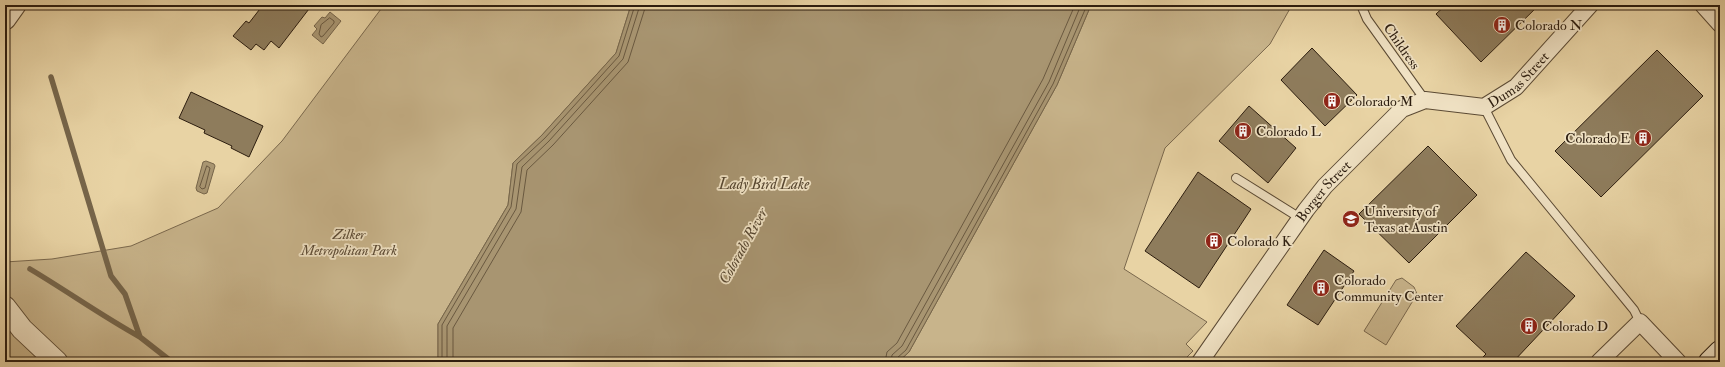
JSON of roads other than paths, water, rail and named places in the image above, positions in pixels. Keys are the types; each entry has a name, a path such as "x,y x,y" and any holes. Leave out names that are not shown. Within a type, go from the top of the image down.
{"main road":[{"path":"1710,362 1720,352"}],"street":[{"path":"5,19 14,5"},
{"name":"Dumas Street","path":"1425,100 1484,107 1516,87 1590,5"},
{"path":"1703,5 1720,24"},
{"name":"Borger Street","path":"1200,362 1300,218 1325,186 1402,109 1425,100"},
{"path":"5,307 22,329 57,362"},
{"path":"1599,362 1640,322 1678,362"}],"lane":[{"name":"Childress","path":"1361,5 1367,19 1425,100"},
{"path":"1484,107 1512,160 1634,310 1640,322"},
{"path":"1236,178 1300,218"}],"water":[{"name":"Lady Bird Lake","path":"631,5 1091,5 1057,85 909,352 898,362 438,362 438,324 508,205 513,163 542,135 616,53"},
{"path":"330,12 341,21 323,44 312,35 317,29 314,26 322,17 325,18"},
{"path":"206,161 214,164 215,166 207,193 204,194 197,191 196,188 203,162"}],"waterway":[{"path":"51,77 111,276 125,294 140,337 172,362"},
{"path":"30,269 140,337"}],"place":[{"name":"Colorado N","path":"1502,25"},
{"name":"Colorado M","path":"1332,101"},
{"name":"Colorado L","path":"1243,131"},
{"name":"Colorado E","path":"1643,138"},
{"name":"University of Texas at Austin","path":"1351,219"},
{"name":"Colorado K","path":"1214,241"},
{"name":"Colorado Community Center","path":"1321,288"},
{"name":"Colorado D","path":"1529,326"}],"park label":[{"name":"Zilker Metropolitan Park","path":"349,242"}],"water label":[{"name":"Colorado River","path":"743,246"}]}
